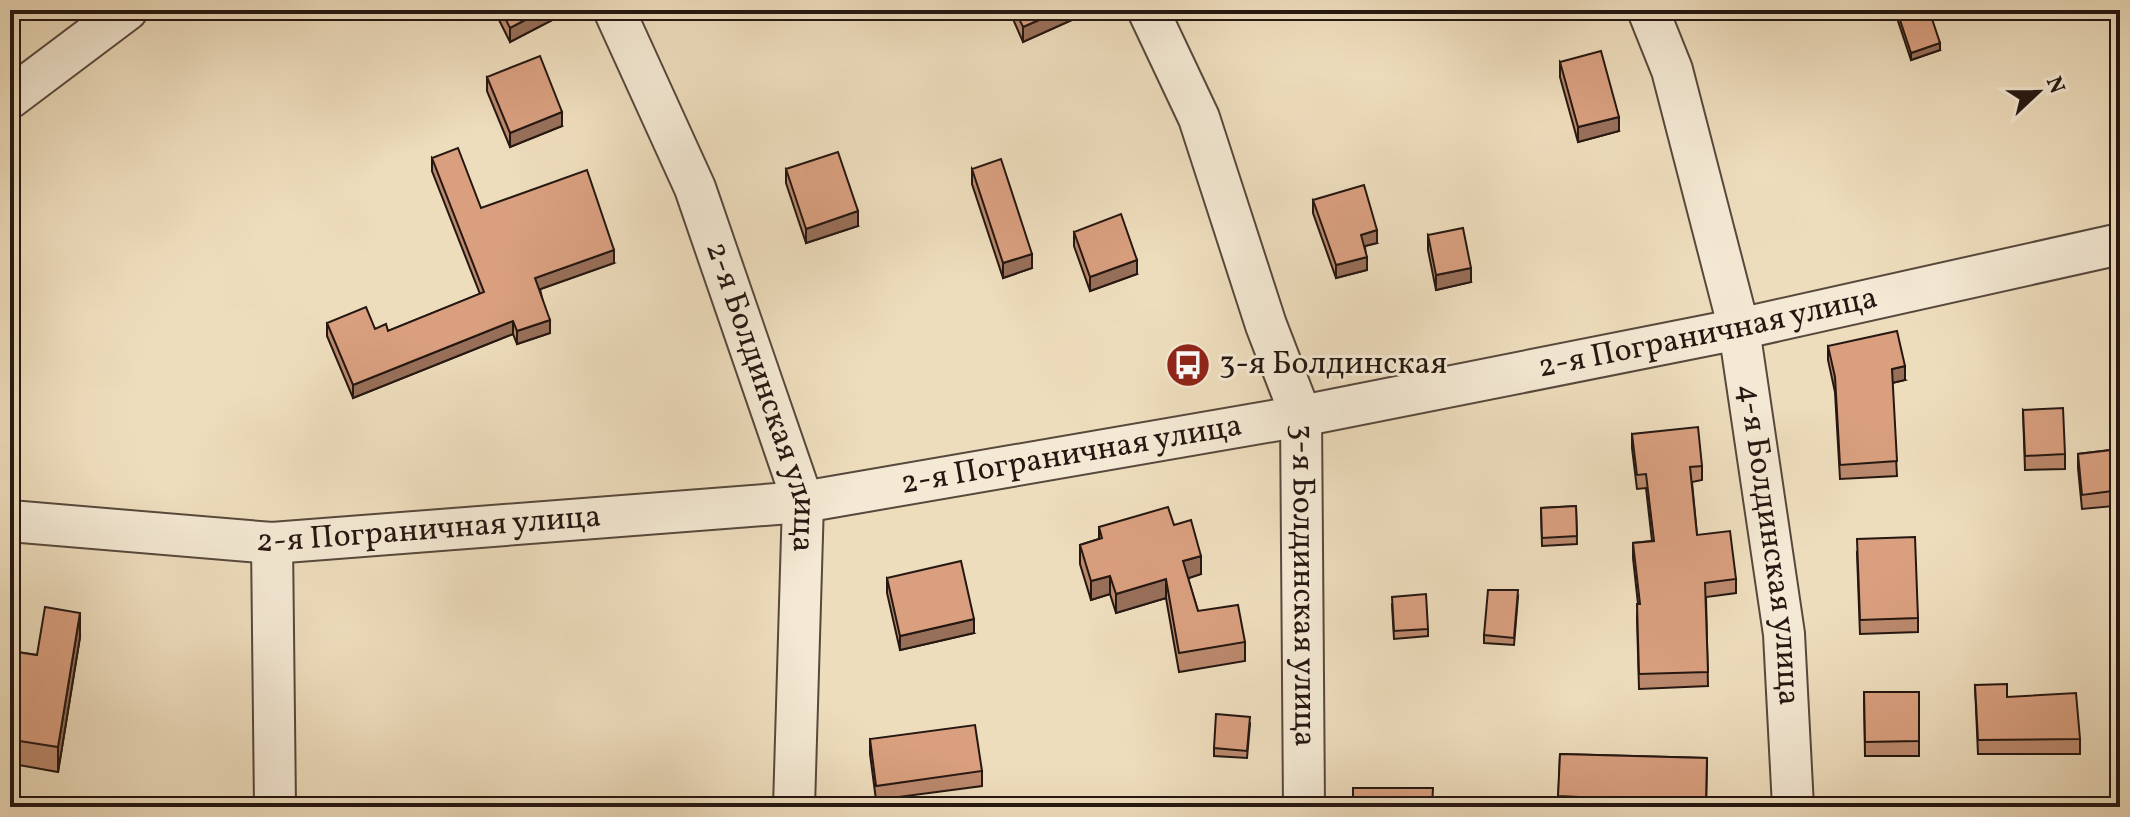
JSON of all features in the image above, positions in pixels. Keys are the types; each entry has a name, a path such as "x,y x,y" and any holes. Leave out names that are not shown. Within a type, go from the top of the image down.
{"street":[{"path":"12,96 127,10"},
{"name":"2-я Болдинская улица","path":"614,10 695,188 803,502 794,807"},
{"name":"3-я Болдинская улица","path":"1148,10 1199,118 1266,325 1301,416 1304,807"},
{"name":"4-я Болдинская улица","path":"1648,10 1672,70 1739,329 1784,634 1793,807"},
{"name":"2-я Пограничная улица","path":"10,521 272,543 803,502 1301,416 1739,329 2120,244"},
{"path":"272,543 275,807"}],"building":[{"path":"501,10 544,10 510,28"},
{"path":"1015,10 1062,10 1023,27"},
{"path":"1899,10 1929,10 1940,43 1911,53"},
{"path":"1601,51 1619,117 1578,127 1560,62"},
{"path":"540,56 562,112 510,133 487,77"},
{"path":"458,148 481,208 587,170 614,250 535,278 550,320 517,331 513,321 353,385 327,323 366,307 375,329 386,324 388,331 484,292 432,158"},
{"path":"838,152 858,211 806,229 786,169"},
{"path":"1001,159 1032,254 1003,263 972,169"},
{"path":"1364,185 1377,230 1361,235 1367,257 1336,265 1313,200"},
{"path":"1121,214 1137,260 1090,277 1074,232"},
{"path":"1463,228 1471,268 1436,275 1428,235"},
{"path":"1897,331 1905,366 1892,369 1897,461 1840,465 1835,377 1828,346"},
{"path":"2063,408 2065,454 2025,456 2023,410"},
{"path":"1698,427 1702,466 1690,467 1697,535 1730,531 1736,579 1705,583 1708,672 1639,674 1637,604 1640,604 1633,543 1654,541 1646,474 1637,475 1632,434"},
{"path":"2120,449 2120,575 2114,575 2113,491 2082,495 2078,454"},
{"path":"1576,506 1577,536 1542,538 1541,508"},
{"path":"1168,507 1174,525 1191,520 1201,556 1183,561 1198,611 1238,605 1245,642 1179,653 1166,579 1116,594 1110,576 1091,581 1080,545 1102,538 1099,527"},
{"path":"1915,537 1918,618 1860,620 1857,539"},
{"path":"961,561 974,619 900,636 887,578"},
{"path":"1488,590 1518,590 1514,638 1484,635"},
{"path":"1426,594 1428,629 1394,631 1392,597"},
{"path":"45,607 80,613 58,747 13,740 17,715 10,713 10,651 37,655"},
{"path":"2007,684 2007,697 2076,693 2080,739 1978,740 1975,685"},
{"path":"1864,692 1919,692 1919,741 1865,742"},
{"path":"1216,714 1250,717 1247,751 1214,748"},
{"path":"975,725 982,771 876,786 870,739"},
{"path":"1560,754 1707,758 1706,804 1698,804 1698,807 1644,807 1644,800 1558,796"},
{"path":"1353,788 1433,788 1432,807 1353,807"}],"place":[{"name":"3-я Болдинская","path":"1188,365"}]}
